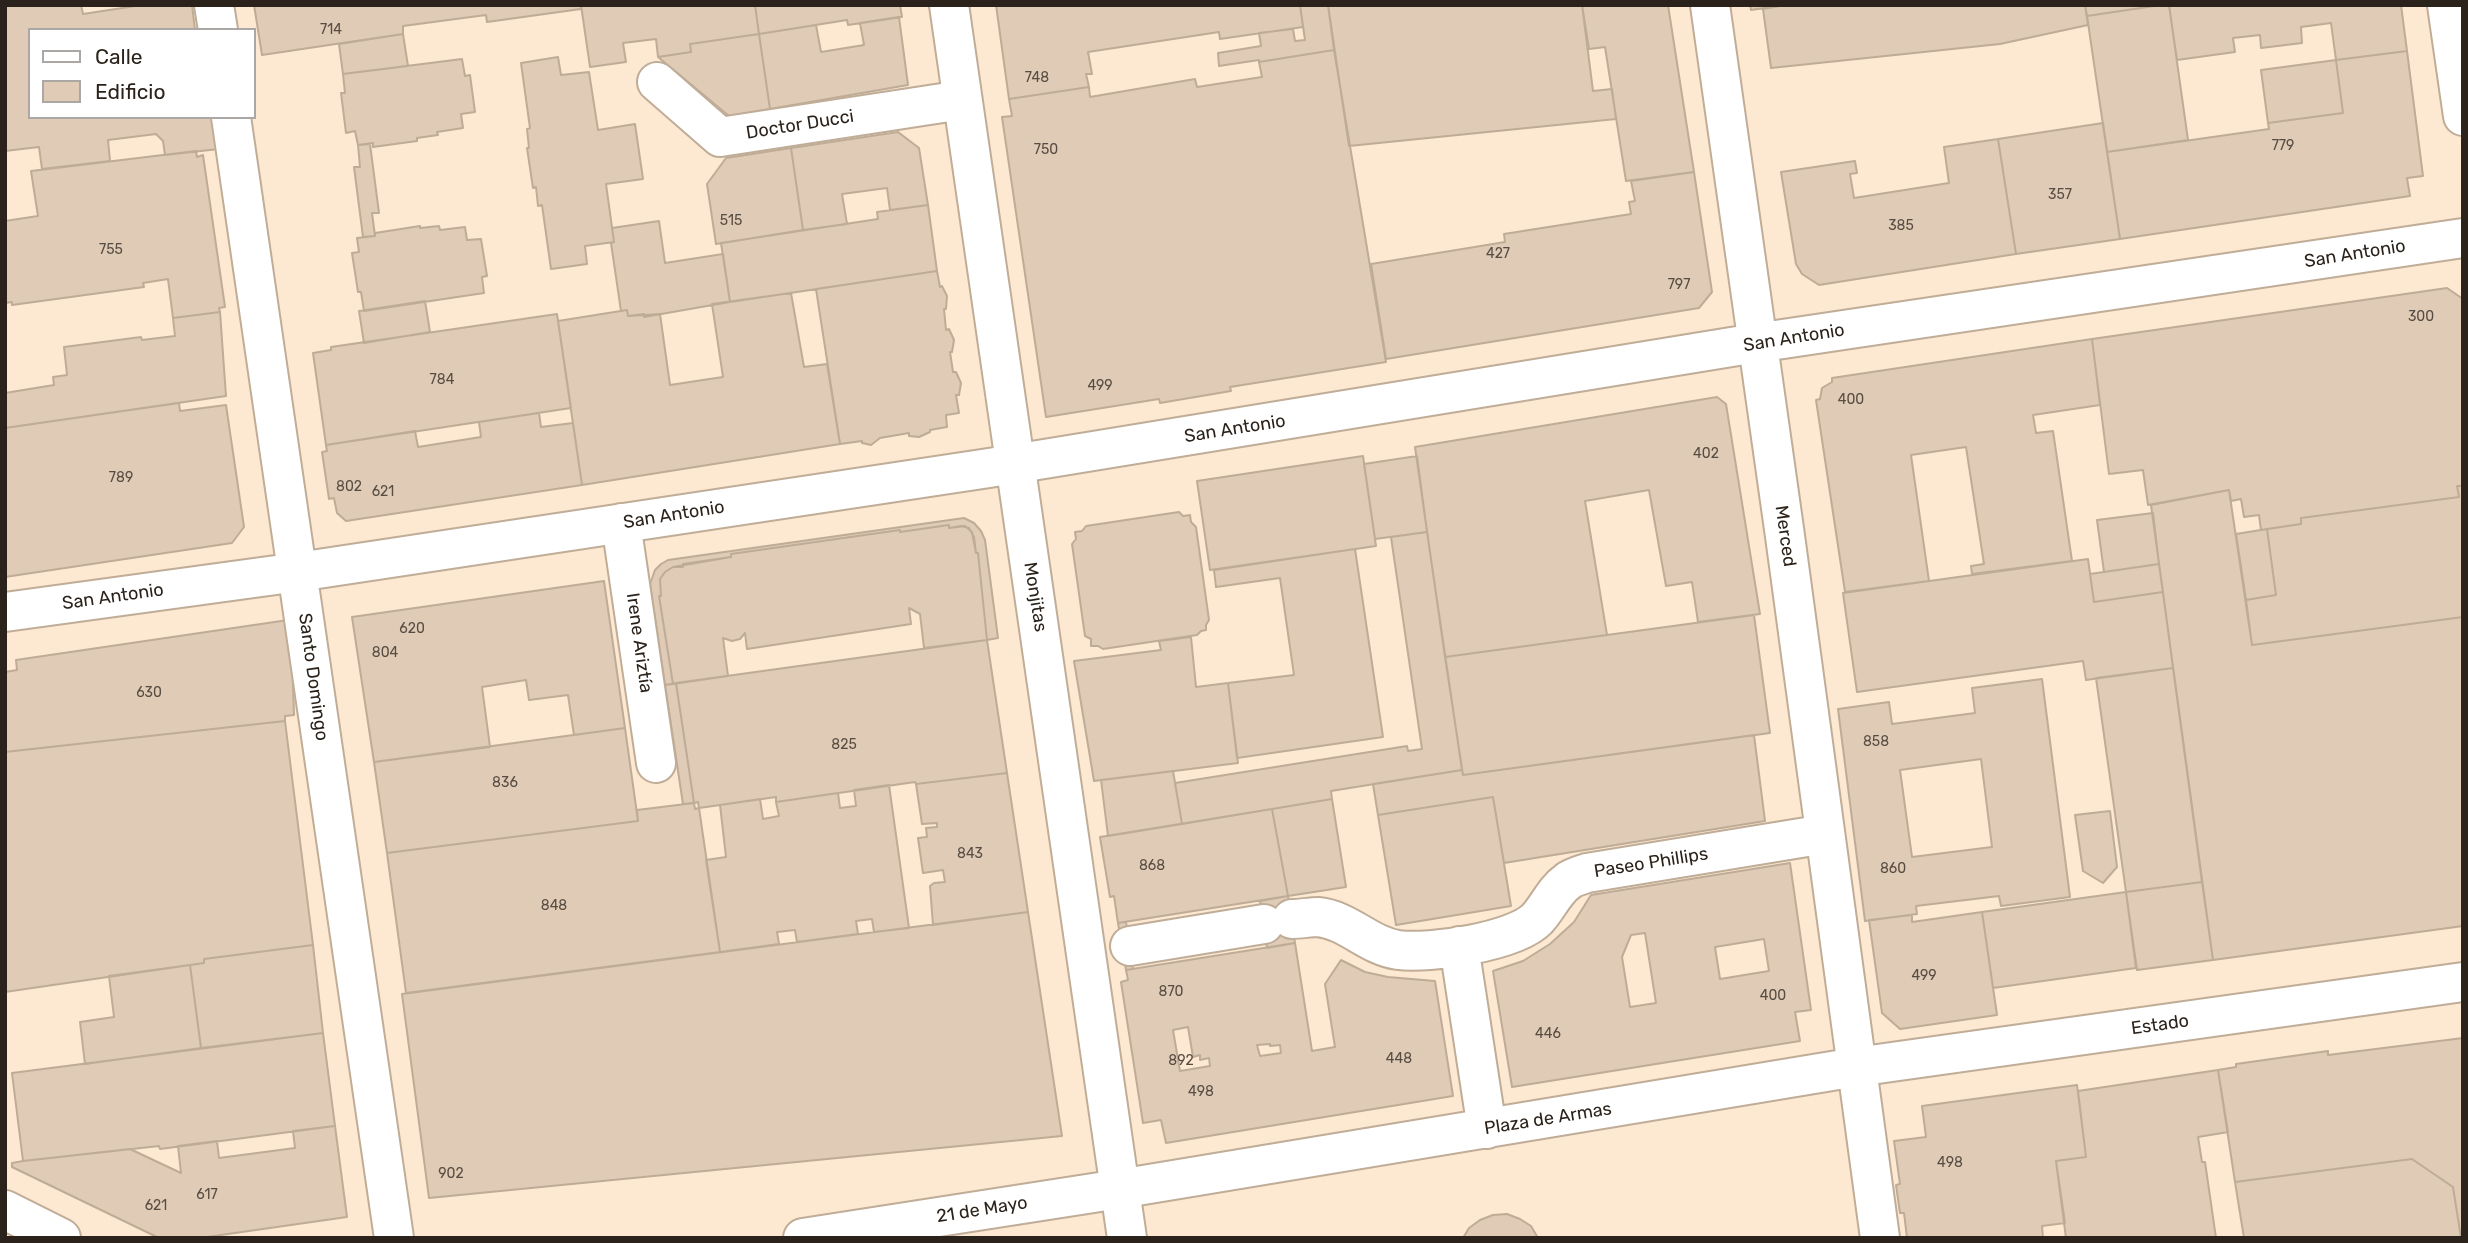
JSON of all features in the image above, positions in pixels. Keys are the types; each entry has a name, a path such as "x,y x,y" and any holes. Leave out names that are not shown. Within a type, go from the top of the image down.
{"street":[{"path":"214,5 218,28"},
{"name":"Monjitas","path":"949,5 1015,464 1113,948 1119,1189"},
{"name":"Merced","path":"1710,5 1856,1068"},
{"path":"2447,5 2463,116"},
{"name":"Doctor Ducci","path":"657,82 720,137 962,100"},
{"name":"Santo Domingo","path":"231,119 394,1238"},
{"name":"San Antonio","path":"5,612 298,572 1015,464 1756,343 2463,238"},
{"name":"Irene Ariztía","path":"621,523 656,763"},
{"name":"Paseo Phillips","path":"1113,948 1320,917 1397,950 1427,950 1487,942 1535,920 1568,881 1587,873 1825,834"},
{"path":"1459,946 1487,1129"},
{"name":"Estado","path":"1856,1068 2463,982"},
{"path":"1856,1068 1880,1238"},
{"name":"Plaza de Armas","path":"1119,1189 1856,1068"},
{"path":"1119,1189 1127,1238"},
{"name":"21 de Mayo","path":"803,1238 1119,1189"},
{"path":"5,1210 61,1238"}],"shaded area":[{"path":"5,5 2463,5 2463,1238 5,1238"}],"building":[{"path":"5,5 81,5 83,14 142,5 192,5 195,28 28,28 28,119 214,119 219,149 165,155 163,141 156,134 108,140 110,161 42,169 39,147 5,151"},
{"path":"254,5 581,5 581,9 487,22 486,15 403,26 403,34 262,55"},
{"path":"581,5 755,5 759,34 690,44 691,52 658,57 656,39 623,43 626,62 590,67"},
{"path":"755,5 900,5 902,17 848,25 847,20 759,34"},
{"path":"996,5 1300,5 1303,27 1220,39 1219,32 1088,52 1092,74 1086,74 1089,87 1009,99"},
{"path":"1300,5 1328,5 1334,50 1219,66 1218,53 1261,46 1259,33 1293,29 1295,41 1305,40"},
{"path":"1328,5 1582,5 1593,91 1612,89 1616,119 1349,146"},
{"path":"1582,5 1668,5 1694,172 1626,181 1605,47 1589,49"},
{"path":"1750,5 1785,5 1751,10"},
{"path":"1785,5 2085,5 2088,25 2000,44 1771,68 1763,9"},
{"path":"2085,5 2161,5 2087,16"},
{"path":"2169,5 2188,140 2107,152 2087,16"},
{"path":"2169,5 2401,5 2407,51 2336,60 2331,23 2301,27 2302,43 2261,48 2260,35 2233,38 2235,52 2177,60"},
{"path":"899,17 908,85 770,109 759,34 816,25 821,52 864,45 860,23"},
{"path":"403,34 408,66 343,74 339,44"},
{"path":"759,34 770,109 729,116 658,57 691,52 690,44"},
{"path":"1334,50 1386,362 1230,387 1231,391 1160,403 1159,399 1046,417 1002,117 1012,116 1009,99 1089,87 1090,97 1195,79 1197,87 1262,77 1259,62"},
{"path":"2407,51 2423,176 2407,178 2410,196 2120,239 2107,152 2269,129 2268,123 2343,113 2336,60"},
{"path":"558,57 561,75 589,72 598,130 635,124 643,179 606,184 614,242 585,246 587,264 551,269 542,205 538,206 536,187 533,188 527,148 527,129 530,128 521,63"},
{"path":"462,59 465,76 470,75 475,112 461,114 463,128 437,132 438,135 417,138 417,141 373,147 373,143 358,145 355,131 346,133 341,93 345,93 343,74"},
{"path":"2336,60 2343,113 2268,123 2261,70"},
{"path":"2103,123 2120,239 2016,254 1998,139"},
{"path":"898,132 919,148 928,205 890,210 887,188 842,194 847,224 803,230 791,148"},
{"path":"1998,139 2016,254 1819,285 1802,274 1796,264 1781,172 1855,161 1857,173 1850,174 1854,198 1949,183 1944,147"},
{"path":"370,144 379,213 372,213 375,236 363,237 354,167 360,167 358,145"},
{"path":"791,148 803,230 716,244 707,184 726,158"},
{"path":"196,151 197,157 203,155 225,307 219,308 220,312 173,318 168,279 143,283 144,287 12,305 12,302 5,303 5,221 38,216 31,171"},
{"path":"1694,172 1712,292 1699,308 1386,359 1371,264 1505,242 1504,234 1631,214 1629,202 1635,201 1631,181"},
{"path":"928,205 937,271 730,302 721,243 878,219 877,212"},
{"path":"659,221 665,263 723,254 730,302 644,317 644,314 628,316 627,310 621,311 611,243 614,242 612,228"},
{"path":"420,226 439,226 440,230 465,227 467,240 481,239 487,276 482,277 484,293 364,311 352,253 359,252 357,238"},
{"path":"937,271 940,287 942,286 947,296 944,309 946,330 949,329 954,340 950,352 953,372 956,372 961,383 959,395 956,395 959,413 946,415 947,427 930,430 919,437 909,436 909,433 880,438 871,445 862,441 840,444 816,289"},
{"path":"2447,288 2463,299 2463,486 2457,486 2459,497 2301,518 2301,524 2261,530 2259,515 2244,517 2241,499 2231,501 2229,490 2148,505 2143,470 2109,474 2092,339"},
{"path":"791,293 804,367 827,364 840,444 582,485 558,321 627,310 628,316 660,314 670,385 723,377 712,304"},
{"path":"425,301 430,332 364,343 359,311"},
{"path":"220,312 226,396 5,428 5,393 54,385 53,377 67,375 64,347 141,337 142,340 175,336 173,318"},
{"path":"557,314 571,408 326,445 313,353 331,350 331,347"},
{"path":"2092,339 2100,405 2033,415 2036,433 2053,431 2072,561 1972,574 1971,566 1984,564 1966,447 1911,455 1929,581 1845,592 1816,400 1820,399 1822,388 1832,382 1832,378"},
{"path":"1717,397 1726,404 1760,614 1698,622 1692,582 1666,586 1649,490 1585,501 1607,635 1445,657 1415,447"},
{"path":"179,403 180,411 226,405 244,527 232,543 5,577 5,428"},
{"path":"539,413 541,427 573,423 582,485 346,521 337,513 334,498 329,499 322,452 327,451 326,445 415,431 418,447 481,437 479,422"},
{"path":"1363,456 1376,546 1210,570 1197,481"},
{"path":"1417,456 1427,532 1375,539 1364,464"},
{"path":"2457,486 2463,486 2463,617 2252,645 2246,600 2276,595 2267,529 2301,524 2301,518 2459,497"},
{"path":"2229,490 2252,645 2463,617 2463,926 2213,960 2151,505"},
{"path":"1179,512 1183,516 1190,515 1191,522 1196,527 1209,620 1206,630 1197,635 1103,649 1091,646 1091,639 1085,636 1072,544 1076,539 1075,532 1082,531 1086,526"},
{"path":"2153,513 2159,564 2104,572 2097,520"},
{"path":"964,518 974,523 985,540 998,638 987,640 978,553 969,528 949,528 949,525 900,530 731,554 731,557 683,564 683,567 673,567 665,572 660,579 659,596 673,684 665,685 650,584 655,570 668,560"},
{"path":"949,525 949,528 965,526 972,532 978,553 987,640 924,648 920,614 909,608 911,624 747,649 745,633 740,639 732,641 723,638 728,676 673,684 659,596 660,579 673,567 731,557 731,554"},
{"path":"2267,529 2276,595 2246,600 2236,534"},
{"path":"1427,532 1462,770 1331,791 1332,799 1182,824 1175,783 1407,746 1408,751 1422,749 1391,537"},
{"path":"1355,549 1383,737 1237,758 1228,683 1294,675 1280,578 1216,587 1214,570"},
{"path":"2088,559 2094,602 2163,592 2173,668 2086,680 2083,661 1857,692 1843,593"},
{"path":"2159,564 2163,592 2094,602 2090,574"},
{"path":"604,581 625,728 574,735 568,695 529,700 526,680 482,687 490,747 374,762 352,617"},
{"path":"1754,615 1770,733 1463,775 1445,657"},
{"path":"288,620 294,715 285,716 285,721 5,752 5,672 17,670 16,660"},
{"path":"1191,637 1196,687 1228,683 1238,763 1094,781 1074,661 1161,650 1159,641"},
{"path":"987,640 1007,773 915,782 776,802 776,797 699,808 698,802 694,803 676,683"},
{"path":"2173,668 2202,882 2126,892 2096,678"},
{"path":"2042,679 2070,897 2001,906 1999,896 1916,906 1917,914 1865,921 1838,709 1889,702 1892,724 1975,713 1972,688","holes":["1981,759 1992,847 1912,857 1900,770"]},
{"path":"676,683 694,803 683,804 665,685"},
{"path":"285,721 313,945 204,959 204,963 5,992 5,752"},
{"path":"625,728 638,821 387,853 374,762"},
{"path":"1754,735 1765,821 1504,863 1493,797 1378,815 1373,784 1462,770 1463,775"},
{"path":"1173,771 1182,824 1108,836 1101,780"},
{"path":"1007,773 1028,912 933,925 930,886 945,882 943,870 923,873 918,838 927,837 926,828 937,827 937,823 922,824 916,784"},
{"path":"889,785 909,928 874,932 872,919 856,921 858,934 797,942 795,930 777,932 779,944 720,952 706,860 726,857 720,805 760,799 763,819 779,816 776,802 838,793 840,808 856,806 854,790"},
{"path":"1493,797 1511,906 1396,925 1378,815"},
{"path":"1332,799 1346,887 1288,896 1272,809"},
{"path":"694,803 695,809 699,808 720,952 406,993 387,853 638,821 637,810"},
{"path":"1272,809 1288,896 1118,923 1114,896 1110,897 1100,837"},
{"path":"2110,811 2117,867 2103,883 2083,871 2075,815"},
{"path":"1790,863 1811,1010 1795,1012 1800,1041 1512,1087 1493,971 1523,961 1550,944 1574,922 1591,895","holes":["1645,933 1656,1003 1630,1007 1622,957 1631,935","1764,939 1769,971 1720,979 1715,947"]},
{"path":"2202,882 2213,960 2137,970 2126,892"},
{"path":"2126,892 2136,968 1993,988 1982,912"},
{"path":"1288,896 1295,943 1267,948 1260,901"},
{"path":"1028,912 1062,1136 429,1198 402,994"},
{"path":"1982,912 1997,1015 1900,1029 1882,1013 1869,920 1912,915 1912,922"},
{"path":"1126,922 1133,969 1126,970 1118,923"},
{"path":"1295,943 1312,1051 1335,1047 1325,984 1341,960 1365,972 1435,981 1453,1096 1166,1143 1161,1120 1143,1123 1121,982 1128,980 1126,970","holes":["1188,1027 1193,1057 1200,1055 1200,1060 1209,1058 1210,1066 1180,1071 1173,1030","1257,1045 1280,1045 1281,1053 1260,1056"]},
{"path":"313,945 323,1033 201,1048 190,965 204,963 204,959"},
{"path":"190,965 201,1048 85,1064 80,1022 114,1017 109,976"},
{"path":"323,1033 335,1126 160,1149 159,1146 23,1161 12,1073"},
{"path":"2463,1038 2463,1238 2453,1187 2412,1159 2235,1182 2218,1070 2236,1067 2236,1064 2328,1051 2328,1055"},
{"path":"2218,1070 2228,1132 2198,1137 2202,1162 2205,1162 2216,1238 2066,1238 2056,1161 2086,1157 2078,1091"},
{"path":"2077,1085 2086,1157 2056,1161 2065,1223 2042,1226 2043,1238 1907,1238 1904,1213 1900,1213 1896,1185 1900,1184 1894,1141 1926,1137 1922,1106"},
{"path":"335,1126 347,1217 200,1238 159,1238 12,1167 12,1163 23,1161 130,1149 181,1173 178,1146 217,1141 219,1158 295,1148 293,1131"},
{"path":"2412,1159 2453,1187 2461,1238 2244,1238 2235,1182"},
{"path":"1507,1214 1531,1226 1538,1238 1463,1238 1469,1228 1480,1220"}]}
